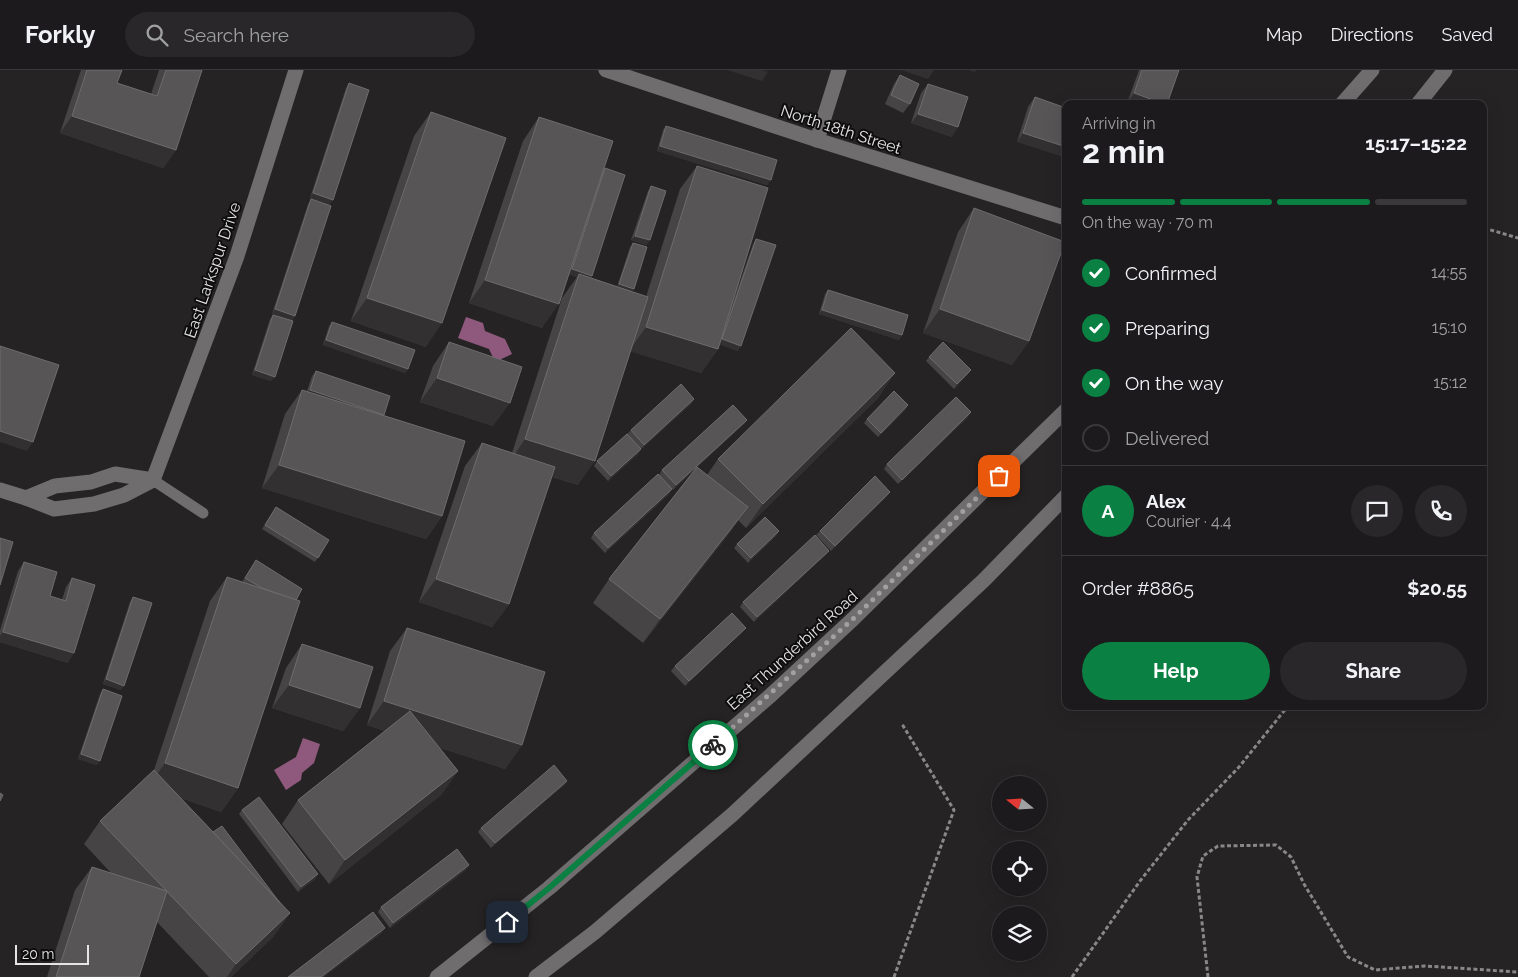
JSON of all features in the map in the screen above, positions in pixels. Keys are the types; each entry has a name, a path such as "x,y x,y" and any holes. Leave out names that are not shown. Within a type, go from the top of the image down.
{"main road":[{"name":"East Larkspur Drive","path":"153,480 237,256 296,70"},
{"name":"North 18th Street","path":"606,70 816,140 1062,217"},
{"path":"816,140 839,70"},
{"path":"1346,100 1372,70"},
{"path":"1421,100 1445,70"},
{"name":"East Thunderbird Road","path":"437,977 549,888 771,694 914,561 1062,414"},
{"path":"26,498 54,486 91,482 115,474 153,480"},
{"path":"0,490 54,509 94,504 124,495 153,480"},
{"path":"536,977 595,932 733,814 984,580 1062,500"}],"lane":[{"path":"153,480 203,513"}],"path":[{"path":"1487,229 1518,238"},
{"path":"1072,977 1152,865 1188,820 1239,767 1285,710"},
{"path":"894,977 954,810 902,724"},
{"path":"1208,977 1197,877 1203,856 1218,846 1276,845 1291,857 1304,884 1348,957 1374,970 1425,966 1518,972"}],"shaded area":[{"path":"466,317 483,323 485,331 505,339 512,354 495,362 489,349 458,338"},
{"path":"303,738 320,744 314,763 302,773 301,780 286,790 274,770 296,757"}],"building":[{"path":"87,70 122,70 117,83 157,96 166,70 202,70 176,150 72,116"},
{"path":"1142,70 1179,70 1168,100 1153,100 1134,93"},
{"path":"900,75 919,84 910,104 891,95"},
{"path":"349,83 369,90 333,200 313,193"},
{"path":"928,84 968,97 958,127 918,114"},
{"path":"1035,97 1062,107 1062,146 1023,133"},
{"path":"431,112 506,138 442,323 367,298"},
{"path":"539,117 613,141 559,304 485,280"},
{"path":"666,126 777,160 771,180 660,146"},
{"path":"697,166 768,188 718,349 646,327"},
{"path":"605,168 625,175 592,276 572,269"},
{"path":"651,186 666,191 650,240 635,236"},
{"path":"311,199 331,206 295,316 275,309"},
{"path":"974,208 1062,241 1062,250 1029,341 940,309"},
{"path":"756,239 776,245 741,346 722,339"},
{"path":"633,243 647,247 634,289 619,284"},
{"path":"579,274 648,297 595,461 525,439"},
{"path":"828,290 908,315 902,335 822,310"},
{"path":"273,315 293,321 275,377 255,370"},
{"path":"332,322 415,350 408,369 326,340"},
{"path":"851,328 895,373 763,504 718,459"},
{"path":"449,342 522,367 510,403 437,378"},
{"path":"943,342 971,370 957,384 929,357"},
{"path":"0,346 59,365 33,442 0,431"},
{"path":"316,371 390,396 384,415 310,390"},
{"path":"681,384 694,399 644,445 631,430"},
{"path":"302,390 465,441 442,516 279,465"},
{"path":"894,391 908,405 881,433 867,419"},
{"path":"956,397 971,412 902,480 887,464"},
{"path":"733,405 747,420 676,485 662,470"},
{"path":"627,434 641,449 611,476 597,461"},
{"path":"482,443 555,467 509,604 436,579"},
{"path":"697,467 748,507 660,619 609,579"},
{"path":"658,474 672,489 608,548 594,533"},
{"path":"875,476 890,492 835,546 820,531"},
{"path":"276,507 329,540 318,558 265,525"},
{"path":"765,517 779,531 751,558 737,544"},
{"path":"815,535 829,551 757,617 743,602"},
{"path":"0,538 13,542 0,585"},
{"path":"256,560 302,589 296,600 262,588 245,578"},
{"path":"24,562 57,572 50,596 66,601 72,578 95,585 74,653 3,632"},
{"path":"227,577 300,601 238,788 165,763"},
{"path":"133,597 152,603 124,686 106,679"},
{"path":"732,613 746,628 689,681 675,666"},
{"path":"407,628 545,672 522,745 384,701"},
{"path":"302,644 373,667 360,708 289,685"},
{"path":"103,689 122,696 100,761 81,754"},
{"path":"410,711 458,771 345,860 298,800"},
{"path":"554,765 567,781 495,843 481,828"},
{"path":"154,770 290,913 236,964 100,821"},
{"path":"259,797 318,874 301,887 242,810"},
{"path":"222,826 280,903 213,832"},
{"path":"457,849 469,865 393,923 381,907"},
{"path":"92,867 167,891 139,977 56,977"},
{"path":"373,912 385,928 321,977 288,977"}],"way so far":[{"path":"713,745 853,619 999,476"}],"route":[{"path":"507,922 549,888 713,745"}]}
